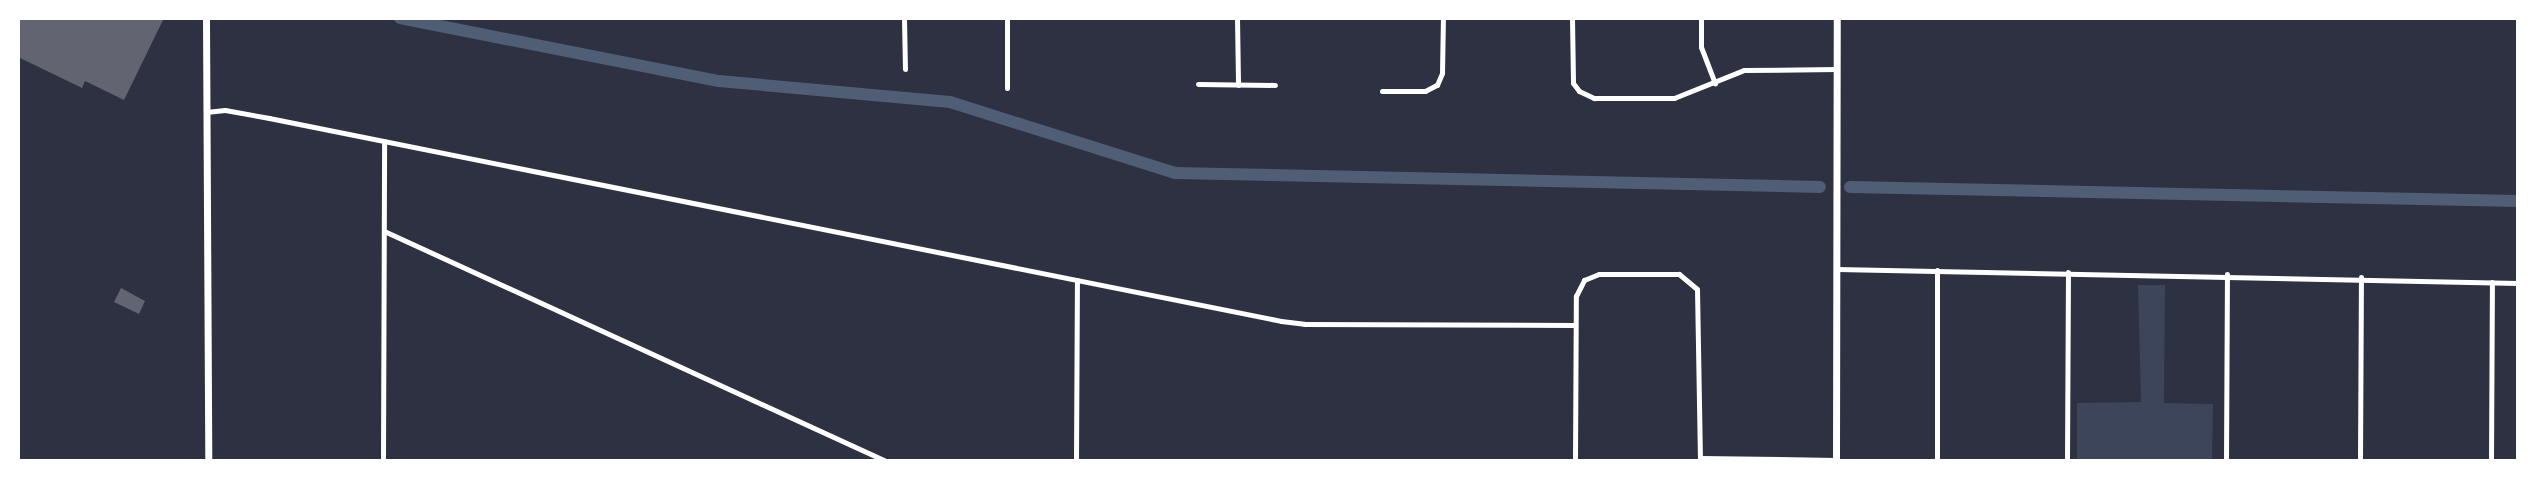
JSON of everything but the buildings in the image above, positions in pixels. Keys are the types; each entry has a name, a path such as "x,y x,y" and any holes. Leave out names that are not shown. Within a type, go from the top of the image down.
{"street":[{"path":"206,18 208,461"},
{"path":"904,18 905,69"},
{"path":"1007,18 1007,88"},
{"path":"1237,18 1238,85"},
{"path":"1382,91 1425,91 1437,85 1442,73 1443,18"},
{"path":"1572,18 1571,74 1579,91 1594,98 1659,100 1691,94 1752,69 1837,69"},
{"path":"1701,18 1701,47 1715,83"},
{"path":"1575,461 1576,296 1584,280 1599,274 1679,274 1692,282 1699,298 1700,460 1836,461 1837,18"},
{"path":"1198,84 1275,85"},
{"path":"206,112 225,110 1304,324 1575,325"},
{"path":"383,461 384,141"},
{"path":"384,231 886,461"},
{"path":"1837,269 2227,274 2518,283"},
{"path":"1936,461 1937,270"},
{"path":"2067,461 2068,272"},
{"path":"2226,461 2227,274"},
{"path":"2360,461 2361,278"},
{"path":"1076,461 1077,280"},
{"path":"2490,461 2492,282"}],"shaded area":[{"path":"2138,285 2165,285 2164,403 2213,404 2212,461 2077,461 2077,403 2141,402"}],"waterway":[{"path":"400,18 719,81 950,102 1175,173 1820,187"},
{"path":"1850,187 2518,201"}]}
